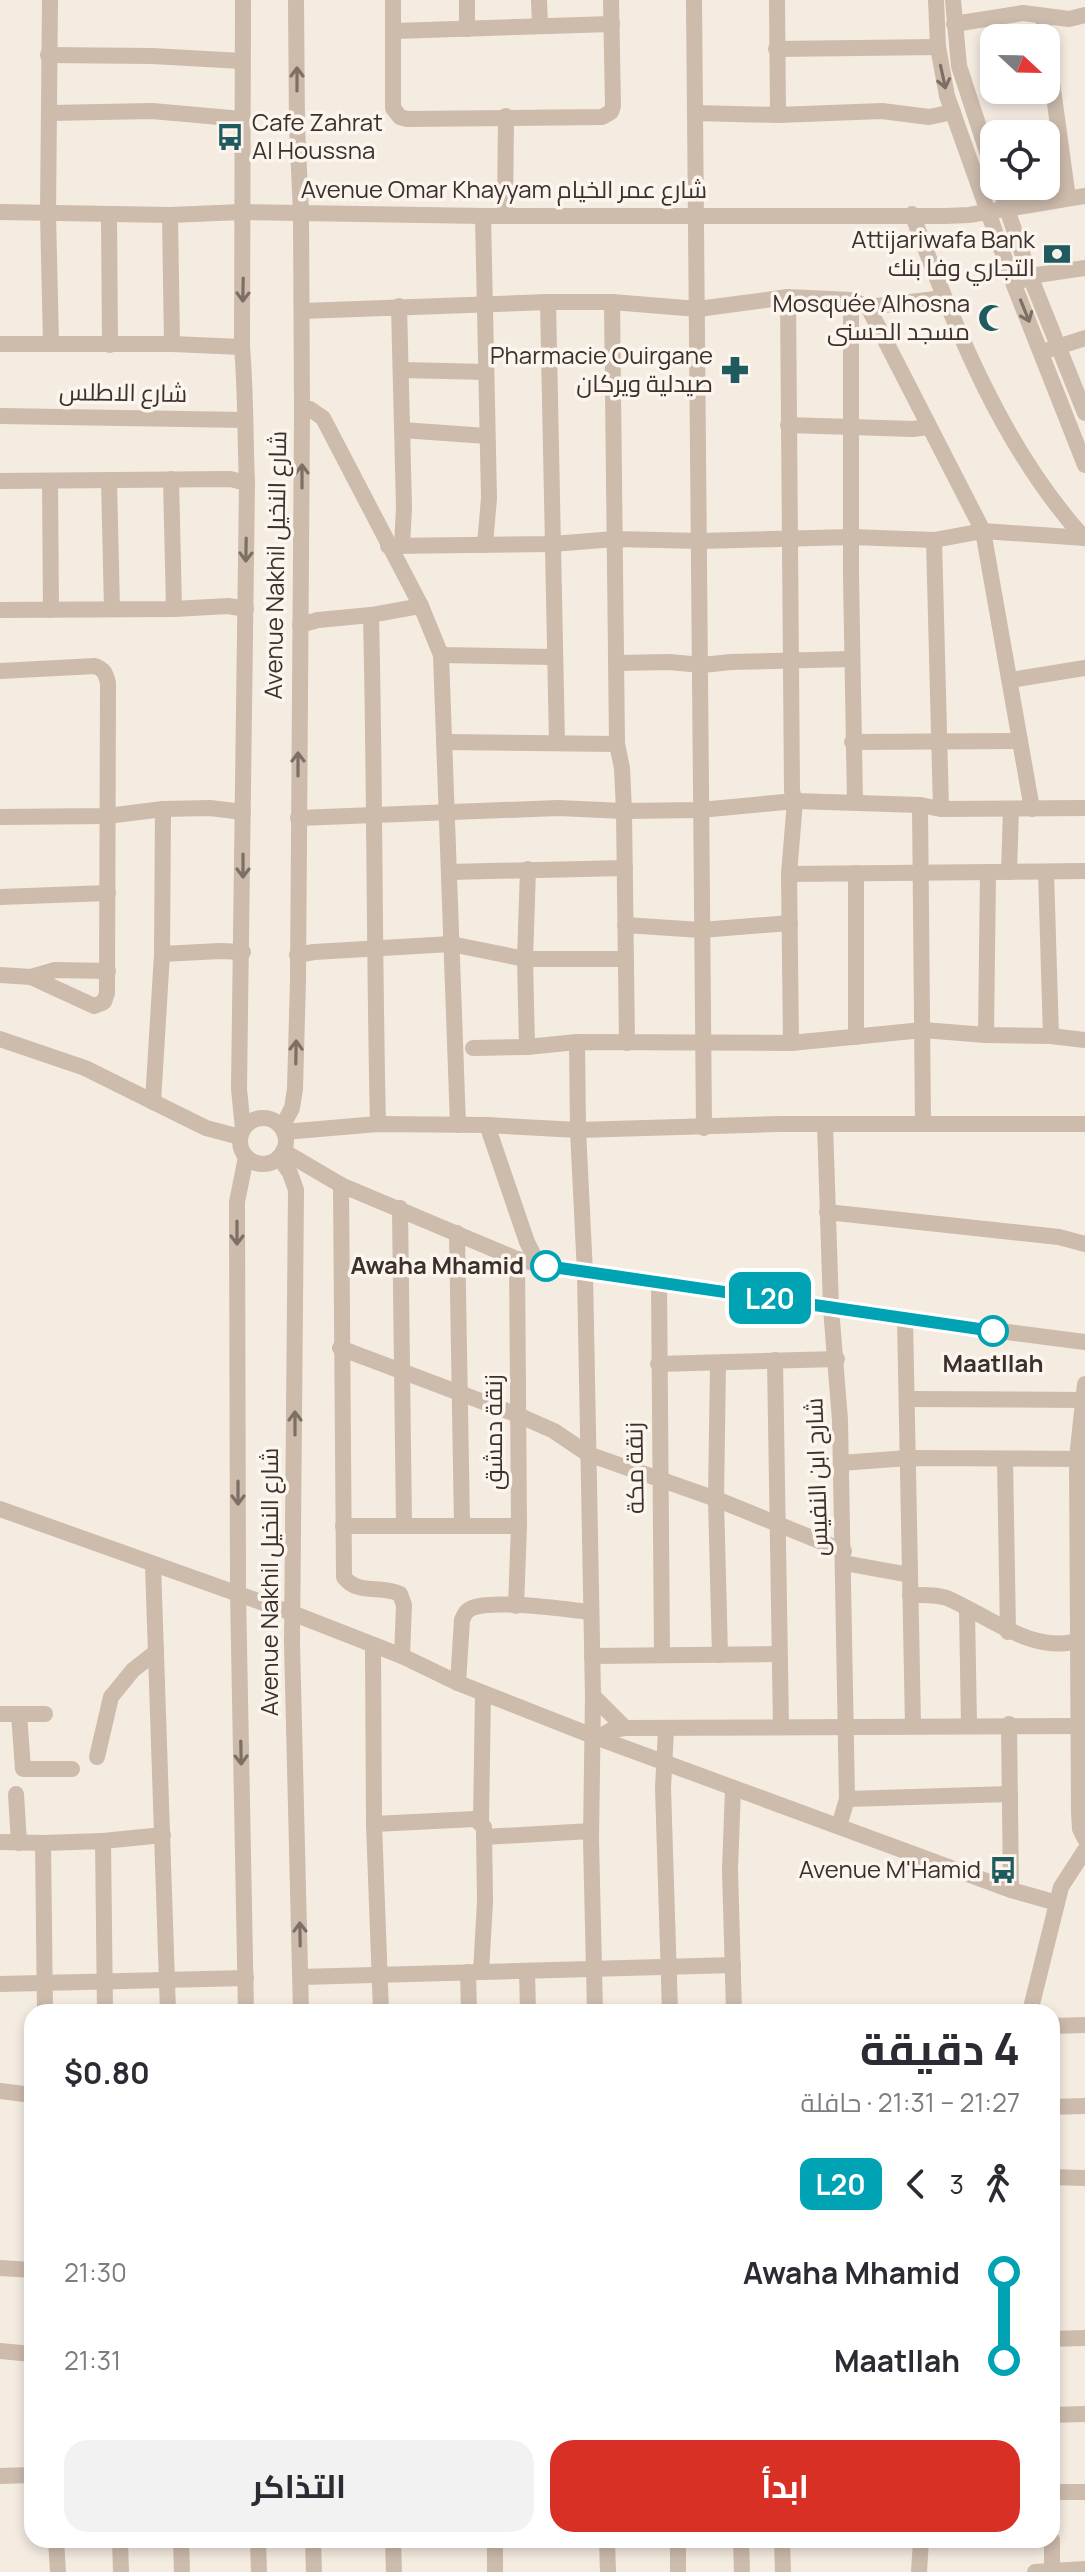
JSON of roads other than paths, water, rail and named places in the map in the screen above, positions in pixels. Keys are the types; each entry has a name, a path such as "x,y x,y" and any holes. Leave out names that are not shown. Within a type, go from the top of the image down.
{"street":[{"path":"50,0 48,214 51,343"},
{"name":"Avenue Nakhil شارع النخيل","path":"242,1133 239,1089 247,483 242,347 243,0"},
{"name":"Avenue Nakhil شارع النخيل","path":"283,1130 292,1108 295,1089 297,955 302,311 296,0"},
{"path":"393,0 393,108 400,117 602,117 611,112 613,106 611,0"},
{"path":"467,0 467,29"},
{"path":"539,0 540,25"},
{"path":"694,0 704,1128"},
{"path":"777,0 778,115"},
{"path":"936,0 943,78 1014,285 1085,413"},
{"path":"953,0 964,84 980,131"},
{"path":"954,24 1015,14 1069,19 1085,15"},
{"path":"1043,17 1068,198"},
{"path":"394,31 612,24"},
{"path":"776,49 938,47"},
{"path":"48,55 242,61"},
{"path":"50,113 152,111 242,119"},
{"path":"695,113 778,115 882,111 929,117 953,112"},
{"path":"505,216 506,116"},
{"name":"Avenue Omar Khayyam شارع عمر الخيام","path":"0,212 483,216 969,215 1085,196"},
{"path":"1004,200 1030,276 1085,465"},
{"path":"109,214 110,345"},
{"path":"912,214 944,298 994,407 1016,446 1084,538"},
{"path":"170,215 172,344"},
{"path":"483,216 489,498 485,545"},
{"path":"1014,285 1030,276 1085,268"},
{"path":"302,311 548,302 612,302 698,309 788,297 851,300 868,307 944,298"},
{"path":"788,297 792,791 795,801 789,874 791,1043"},
{"path":"851,300 852,742 855,802"},
{"path":"548,302 557,743"},
{"path":"612,302 617,744 622,768 624,811 627,1043"},
{"path":"395,546 402,430 399,306"},
{"path":"868,307 983,531 1032,809"},
{"path":"1050,349 1085,338"},
{"path":"0,344 242,347"},
{"path":"402,370 486,372"},
{"path":"302,412 310,409 323,418 395,546 441,655 458,1125"},
{"name":"شارع الاطلس","path":"0,416 244,420"},
{"path":"788,425 928,427"},
{"path":"402,430 487,436"},
{"path":"171,479 174,609"},
{"path":"0,481 230,479 247,483"},
{"path":"109,480 112,609"},
{"path":"50,481 51,610"},
{"path":"395,546 552,544 615,539 701,541 851,537 934,540 983,531 1084,538"},
{"path":"934,540 941,809"},
{"path":"0,610 228,606 246,609"},
{"path":"300,625 421,606"},
{"path":"371,615 378,1124"},
{"path":"441,655 554,657"},
{"path":"616,663 702,665 852,659"},
{"path":"0,671 95,666 102,669 108,683 107,993 100,1006 31,977"},
{"path":"1011,680 1085,668"},
{"path":"852,742 1020,741"},
{"path":"445,742 617,744"},
{"path":"298,818 558,808 700,810 795,801 920,805 941,809 1085,808"},
{"path":"920,805 923,1123"},
{"path":"0,817 107,816 163,809 210,808 243,812"},
{"path":"153,1102 162,954 163,809"},
{"path":"1009,872 1011,809"},
{"path":"449,872 625,868"},
{"path":"527,1047 525,959 528,869"},
{"path":"789,874 1085,871"},
{"path":"986,1035 988,872"},
{"path":"1046,872 1051,1036"},
{"path":"856,873 856,1037"},
{"path":"0,897 108,893"},
{"path":"625,925 701,930 790,923"},
{"path":"297,955 451,944 525,959 625,959"},
{"path":"162,954 243,952"},
{"path":"0,975 31,977 55,970 108,971"},
{"path":"473,1048 577,1042 791,1043 923,1030 1085,1040"},
{"path":"0,1039 85,1068 206,1128 242,1133"},
{"path":"577,1042 595,1736 591,1831 595,2004"},
{"path":"265,1117 275,1121 283,1130 286,1142 281,1154 262,1164 246,1157 241,1148 242,1133 250,1121 265,1117"},
{"path":"283,1130 378,1124 578,1130 825,1124 1085,1124"},
{"name":"شارح ابن النفيس","path":"825,1124 844,1557 847,1799 839,1826"},
{"path":"487,1125 527,1242 538,1264"},
{"path":"281,1154 341,1185 517,1259 538,1264 905,1319 1085,1342"},
{"path":"281,1154 295,1183"},
{"name":"Avenue Nakhil شارع النخيل","path":"246,1157 237,1202 238,1593 246,2004"},
{"path":"295,1183 299,1171 308,1167"},
{"name":"Avenue Nakhil شارع النخيل","path":"295,1183 292,1613 301,2004"},
{"path":"341,1185 344,1577 349,1584 360,1588 391,1590 400,1594 404,1605 402,1656"},
{"path":"400,1208 404,1525"},
{"path":"827,1212 1059,1237 1085,1244"},
{"path":"457,1233 462,1525"},
{"name":"زنقة دمشق","path":"516,1606 519,1526 517,1259"},
{"name":"زنقة مكة","path":"659,1282 662,1655"},
{"path":"905,1319 913,1725"},
{"path":"340,1348 518,1415 554,1431 588,1454 777,1522 844,1557 910,1575"},
{"path":"658,1364 837,1359"},
{"path":"775,1360 781,1727"},
{"path":"718,1363 716,1499 720,1655"},
{"path":"907,1399 1084,1395 1078,1726 1080,1829 1085,1839"},
{"path":"841,1463 908,1458 1081,1458"},
{"path":"1005,1459 1008,1632"},
{"path":"0,1509 292,1613 402,1656 483,1693 733,1788 1011,1890 1057,1903"},
{"path":"343,1526 519,1526"},
{"path":"153,1565 168,2004"},
{"path":"910,1595 937,1595 1008,1632 1059,1643 1081,1639"},
{"path":"458,1683 460,1636 466,1611 483,1606 516,1606 590,1612"},
{"path":"967,1610 969,1725"},
{"path":"373,1645 374,1824 381,2004"},
{"path":"97,1757 111,1697 133,1670 156,1652"},
{"path":"592,1656 778,1654"},
{"path":"470,2004 485,1902 483,1693"},
{"path":"593,1696 625,1728"},
{"path":"0,1714 45,1714"},
{"path":"19,1714 23,1769 72,1769"},
{"path":"1009,1724 1011,1890"},
{"path":"595,1736 625,1728 1078,1726"},
{"path":"666,1730 663,1788 670,2004"},
{"path":"733,1788 730,1817 734,2004"},
{"path":"16,1794 19,1843"},
{"path":"847,1799 1010,1794"},
{"path":"374,1824 475,1819 483,1830"},
{"path":"483,1830 591,1831"},
{"path":"0,1842 103,1841 163,1835"},
{"path":"103,1841 105,2004"},
{"path":"43,1843 45,2004"},
{"path":"1032,2004 1066,1876 1085,1850"},
{"path":"301,1977 733,1965"},
{"path":"527,1971 528,2004"},
{"path":"0,1984 246,1978"},
{"path":"1060,2026 1085,2025"},
{"path":"0,2091 24,2094"},
{"path":"1060,2107 1085,2106"},
{"path":"1060,2177 1085,2178"},
{"path":"0,2268 24,2270"},
{"path":"1060,2339 1085,2338"},
{"path":"0,2351 24,2353"},
{"path":"1060,2415 1085,2414"},
{"path":"0,2476 24,2475"},
{"path":"1060,2492 1085,2492"},
{"path":"56,2548 58,2572"},
{"path":"120,2548 121,2572"},
{"path":"181,2548 182,2572"},
{"path":"258,2548 259,2572"},
{"path":"313,2548 314,2572"},
{"path":"393,2548 394,2572"},
{"path":"495,2548 495,2572"},
{"path":"607,2548 608,2572"},
{"path":"678,2548 678,2572"},
{"path":"741,2548 742,2572"},
{"path":"782,2548 783,2572"},
{"path":"919,2572 920,2548"},
{"path":"1052,2548 1052,2571"},
{"path":"1035,2572 1085,2569"}],"place":[{"name":"Cafe Zahrat Al Houssna","path":"230,137"},
{"name":"Attijariwafa Bank التجاري وفا بنك","path":"1057,254"},
{"name":"Mosquée Alhosna مسجد الحسنى","path":"992,318"},
{"name":"Pharmacie Ouirgane صيدلية ويركان","path":"735,370"},
{"name":"Awaha Mhamid","path":"546,1266"},
{"name":"Maatllah","path":"993,1331"},
{"name":"Avenue M'Hamid","path":"1003,1870"}]}
